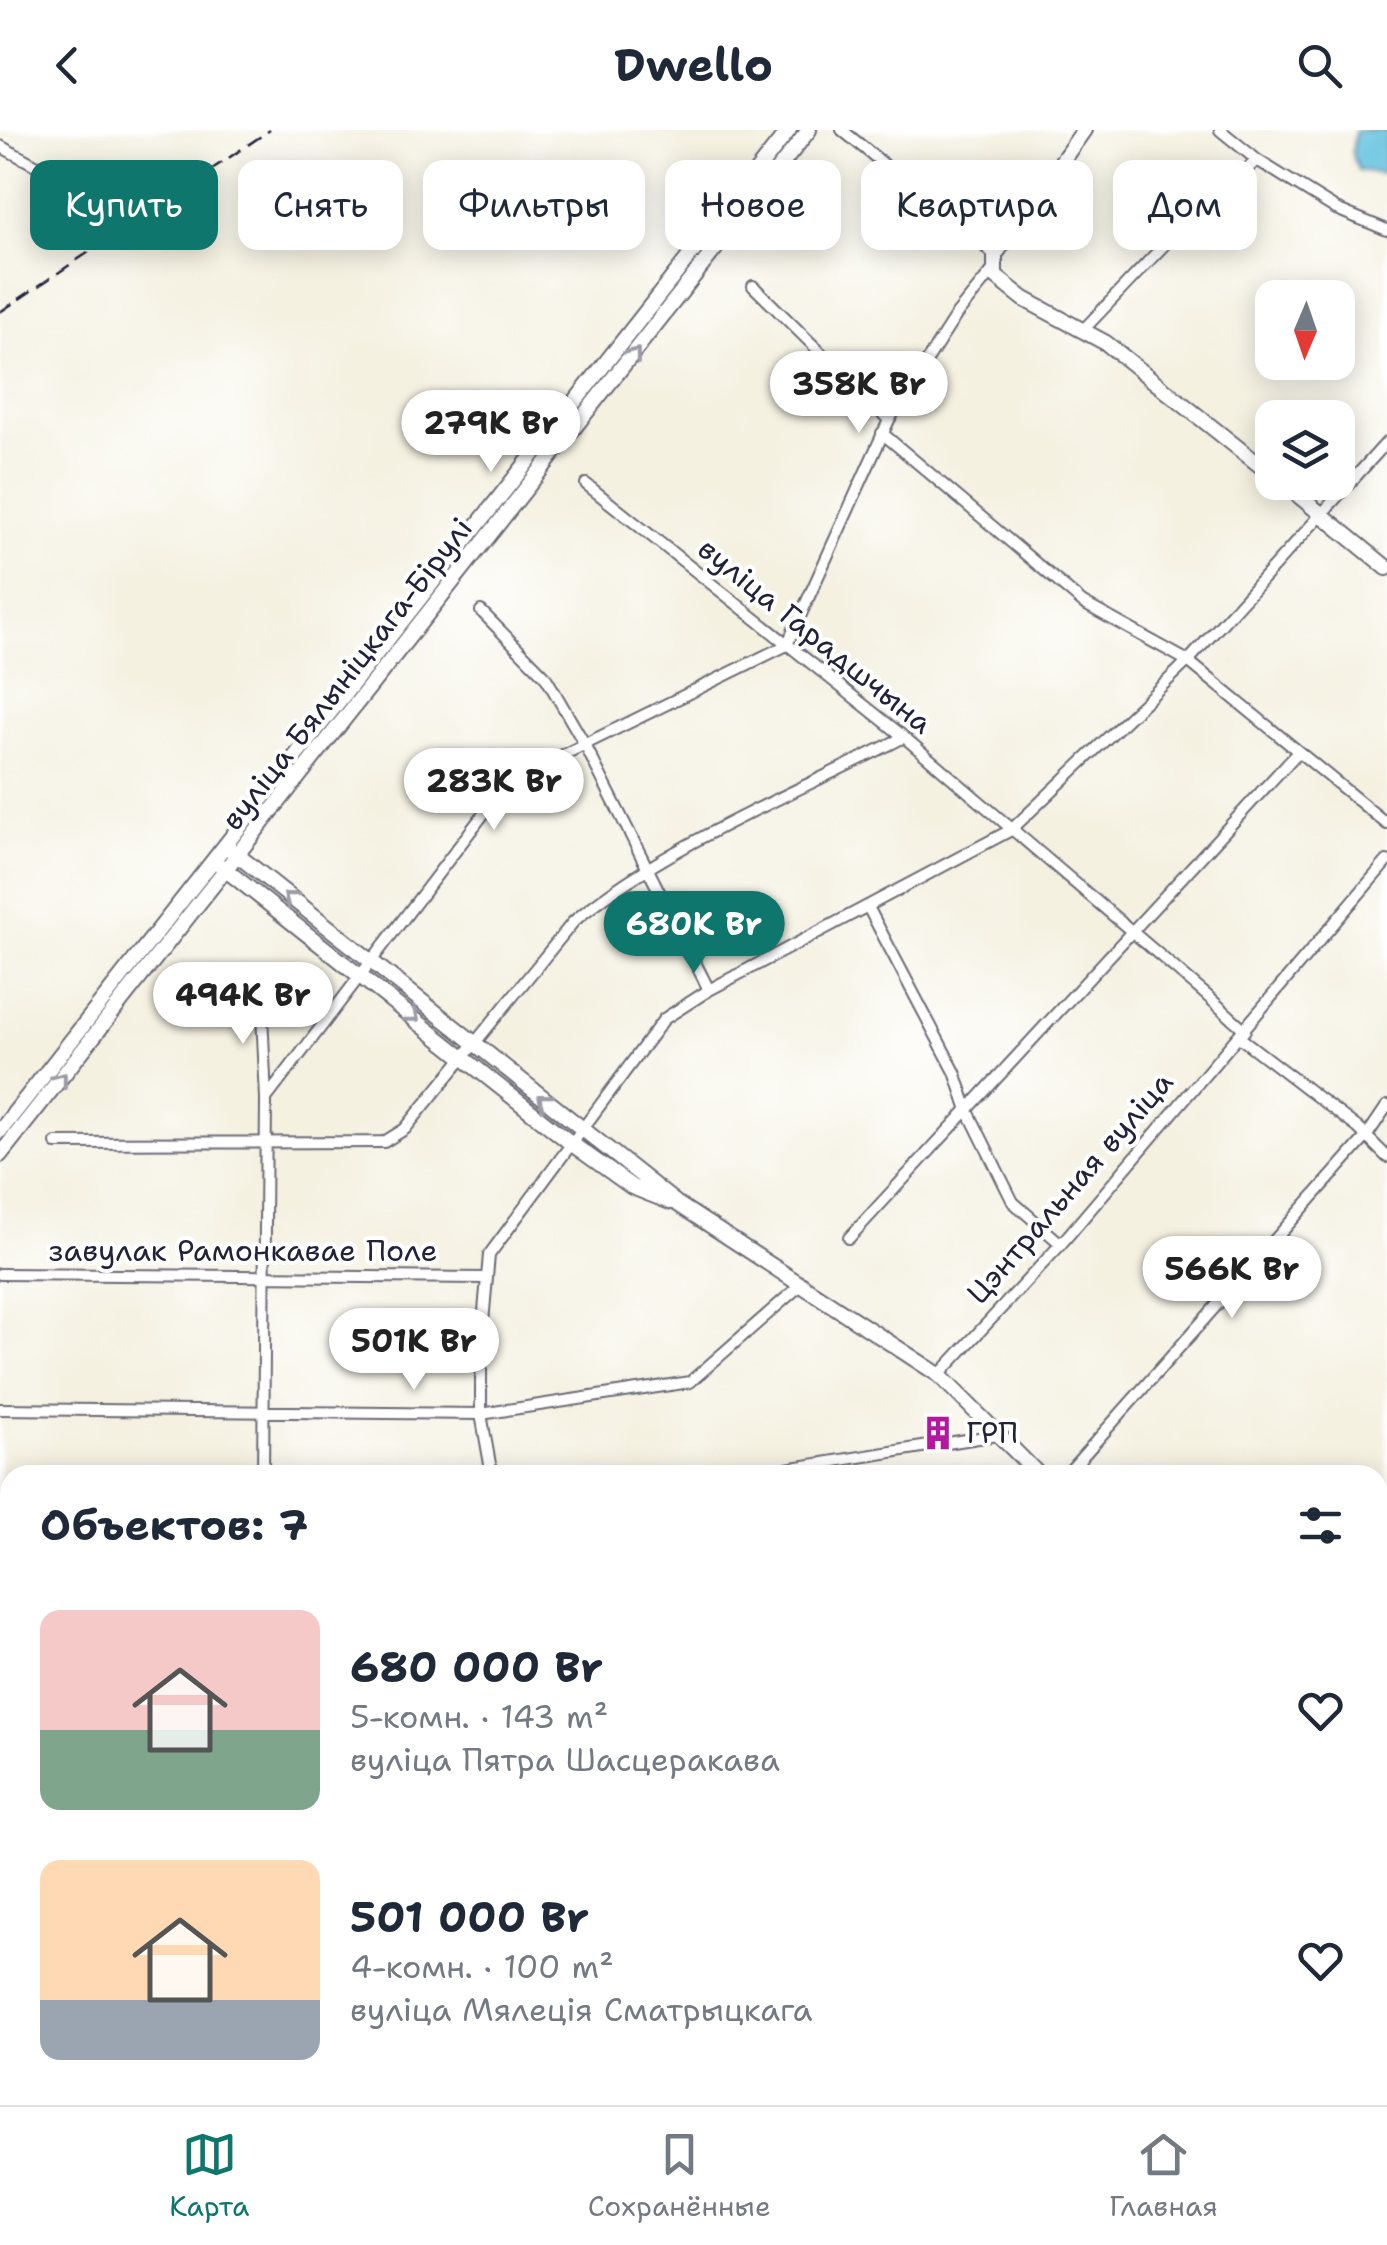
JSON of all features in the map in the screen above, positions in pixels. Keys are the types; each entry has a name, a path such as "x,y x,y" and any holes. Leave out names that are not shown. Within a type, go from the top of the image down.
{"main road":[{"name":"вуліца Бялыніцкага-Бірулі","path":"232,851 788,130"},
{"name":"вуліца Бялыніцкага-Бірулі","path":"0,1131 220,866 809,130"},
{"path":"1084,130 994,262 1001,283 1024,299 1085,328 1255,462"},
{"path":"1303,500 1387,568"},
{"path":"232,851 466,1058 577,1138"},
{"name":"вуліца Бялыніцкага-Бірулі","path":"0,1155 220,866"},
{"path":"220,866 477,1046 632,1187 676,1204 940,1375 1028,1465"}],"street":[{"path":"266,1099 508,782 786,645 889,420 994,262 842,130"},
{"path":"1220,130 1257,160 1346,214 1387,230"},
{"path":"0,146 30,162"},
{"path":"1085,328 1159,250"},
{"path":"752,286 889,420"},
{"path":"882,433 1083,603 1188,661 1387,824"},
{"path":"490,1465 481,1414 489,1254 664,1019 709,990 1011,830 1188,661 1387,442"},
{"name":"вуліца Гарадшчына","path":"586,484 904,737 1011,830"},
{"path":"481,612 545,676 584,743 709,990"},
{"path":"56,1143 384,1142 405,1129 477,1046 574,921 647,869 904,737"},
{"path":"849,1238 969,1113 1297,753"},
{"path":"1011,830 1134,932 1242,1033 1387,1157"},
{"name":"Цэнтральная вуліца","path":"940,1375 1061,1244 1387,861"},
{"path":"868,907 955,1072 969,1113 1013,1202 1061,1244"},
{"path":"261,994 266,1099 260,1412 263,1465"},
{"path":"1075,1465 1366,1136 1387,1106"},
{"name":"завулак Рамонкавае Поле","path":"0,1274 486,1278"},
{"path":"0,1409 481,1414 690,1382 803,1283"},
{"path":"810,1465 998,1435"}],"water":[{"path":"1355,130 1387,130 1383,174 1358,170 1352,154"}],"railway":[{"path":"0,312 270,130"}],"place":[{"name":"ГРП","path":"938,1433"}]}
